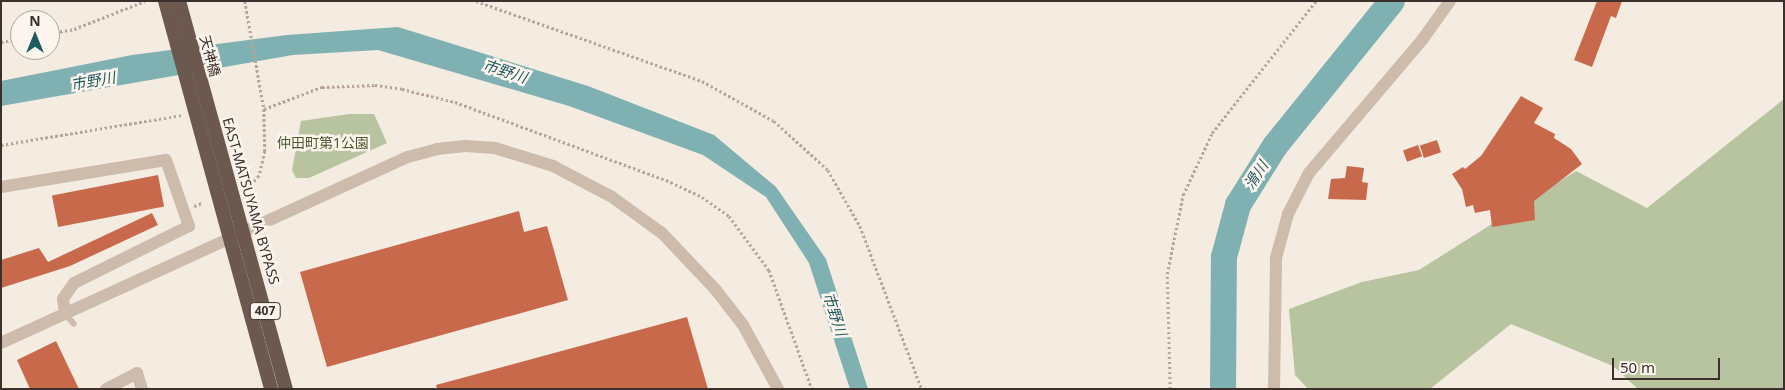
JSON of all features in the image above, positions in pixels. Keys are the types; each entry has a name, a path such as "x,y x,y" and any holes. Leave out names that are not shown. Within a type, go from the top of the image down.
{"highway":[{"name":"天神橋","path":"173,7 201,111"},
{"name":"EAST-MATSUYAMA BYPASS","path":"201,111 244,234 286,389"},
{"name":"407","path":"201,111 230,241 271,389"}],"street":[{"path":"1274,389 1276,258 1288,214 1309,173 1422,40 1450,1"},
{"path":"1,343 69,319 400,160 437,148 495,148 524,154 586,182 662,233 715,289 743,325 778,389"},
{"path":"1,187 166,160 189,226 74,283 63,299 69,319"},
{"path":"106,389 137,373 142,389"}],"path":[{"path":"60,31 74,29 145,1"},
{"path":"245,1 264,109 265,151 259,176 247,190"},
{"path":"476,1 702,81 774,121 828,170 860,226 922,389"},
{"path":"1170,389 1167,274 1183,195 1212,133 1316,1"},
{"path":"1,145 201,111"}],"green space":[{"path":"1784,99 1784,389 1638,389 1613,366 1511,324 1430,389 1308,389 1295,375 1289,309 1362,282 1419,270 1576,171 1647,208"},
{"name":"仲田町第1公園","path":"349,114 374,114 387,143 309,178 296,178 292,170 301,121"}],"water":[{"name":"市野川","path":"398,27 588,86 714,135 776,187 826,259 868,389 850,389 809,263 766,197 703,155 569,106 378,50 293,55 1,106 1,81 132,55 287,35"}],"building":[{"path":"1597,1 1622,1 1616,18 1611,16 1592,67 1574,60"},
{"path":"1521,96 1543,108 1534,123 1555,134 1554,138 1571,149 1582,164 1534,201 1535,220 1492,227 1490,210 1475,213 1473,205 1466,207 1462,189 1452,174 1463,167 1465,169 1481,156"},
{"path":"1437,140 1441,152 1424,158 1420,146"},
{"path":"1418,145 1422,156 1407,162 1403,150"},
{"path":"1347,166 1364,168 1362,182 1368,183 1366,200 1328,199 1331,179 1345,178"},
{"path":"158,175 164,206 58,227 52,196"},
{"path":"519,211 524,232 547,226 568,300 327,367 300,272"},
{"path":"152,213 158,225 70,266 1,288 1,260 39,248 48,262"},
{"path":"687,317 708,389 437,389 436,385"},
{"path":"56,341 79,389 30,389 17,360"}],"waterway":[{"name":"滑川","path":"1223,389 1224,257 1238,205 1275,146 1392,1"}]}
